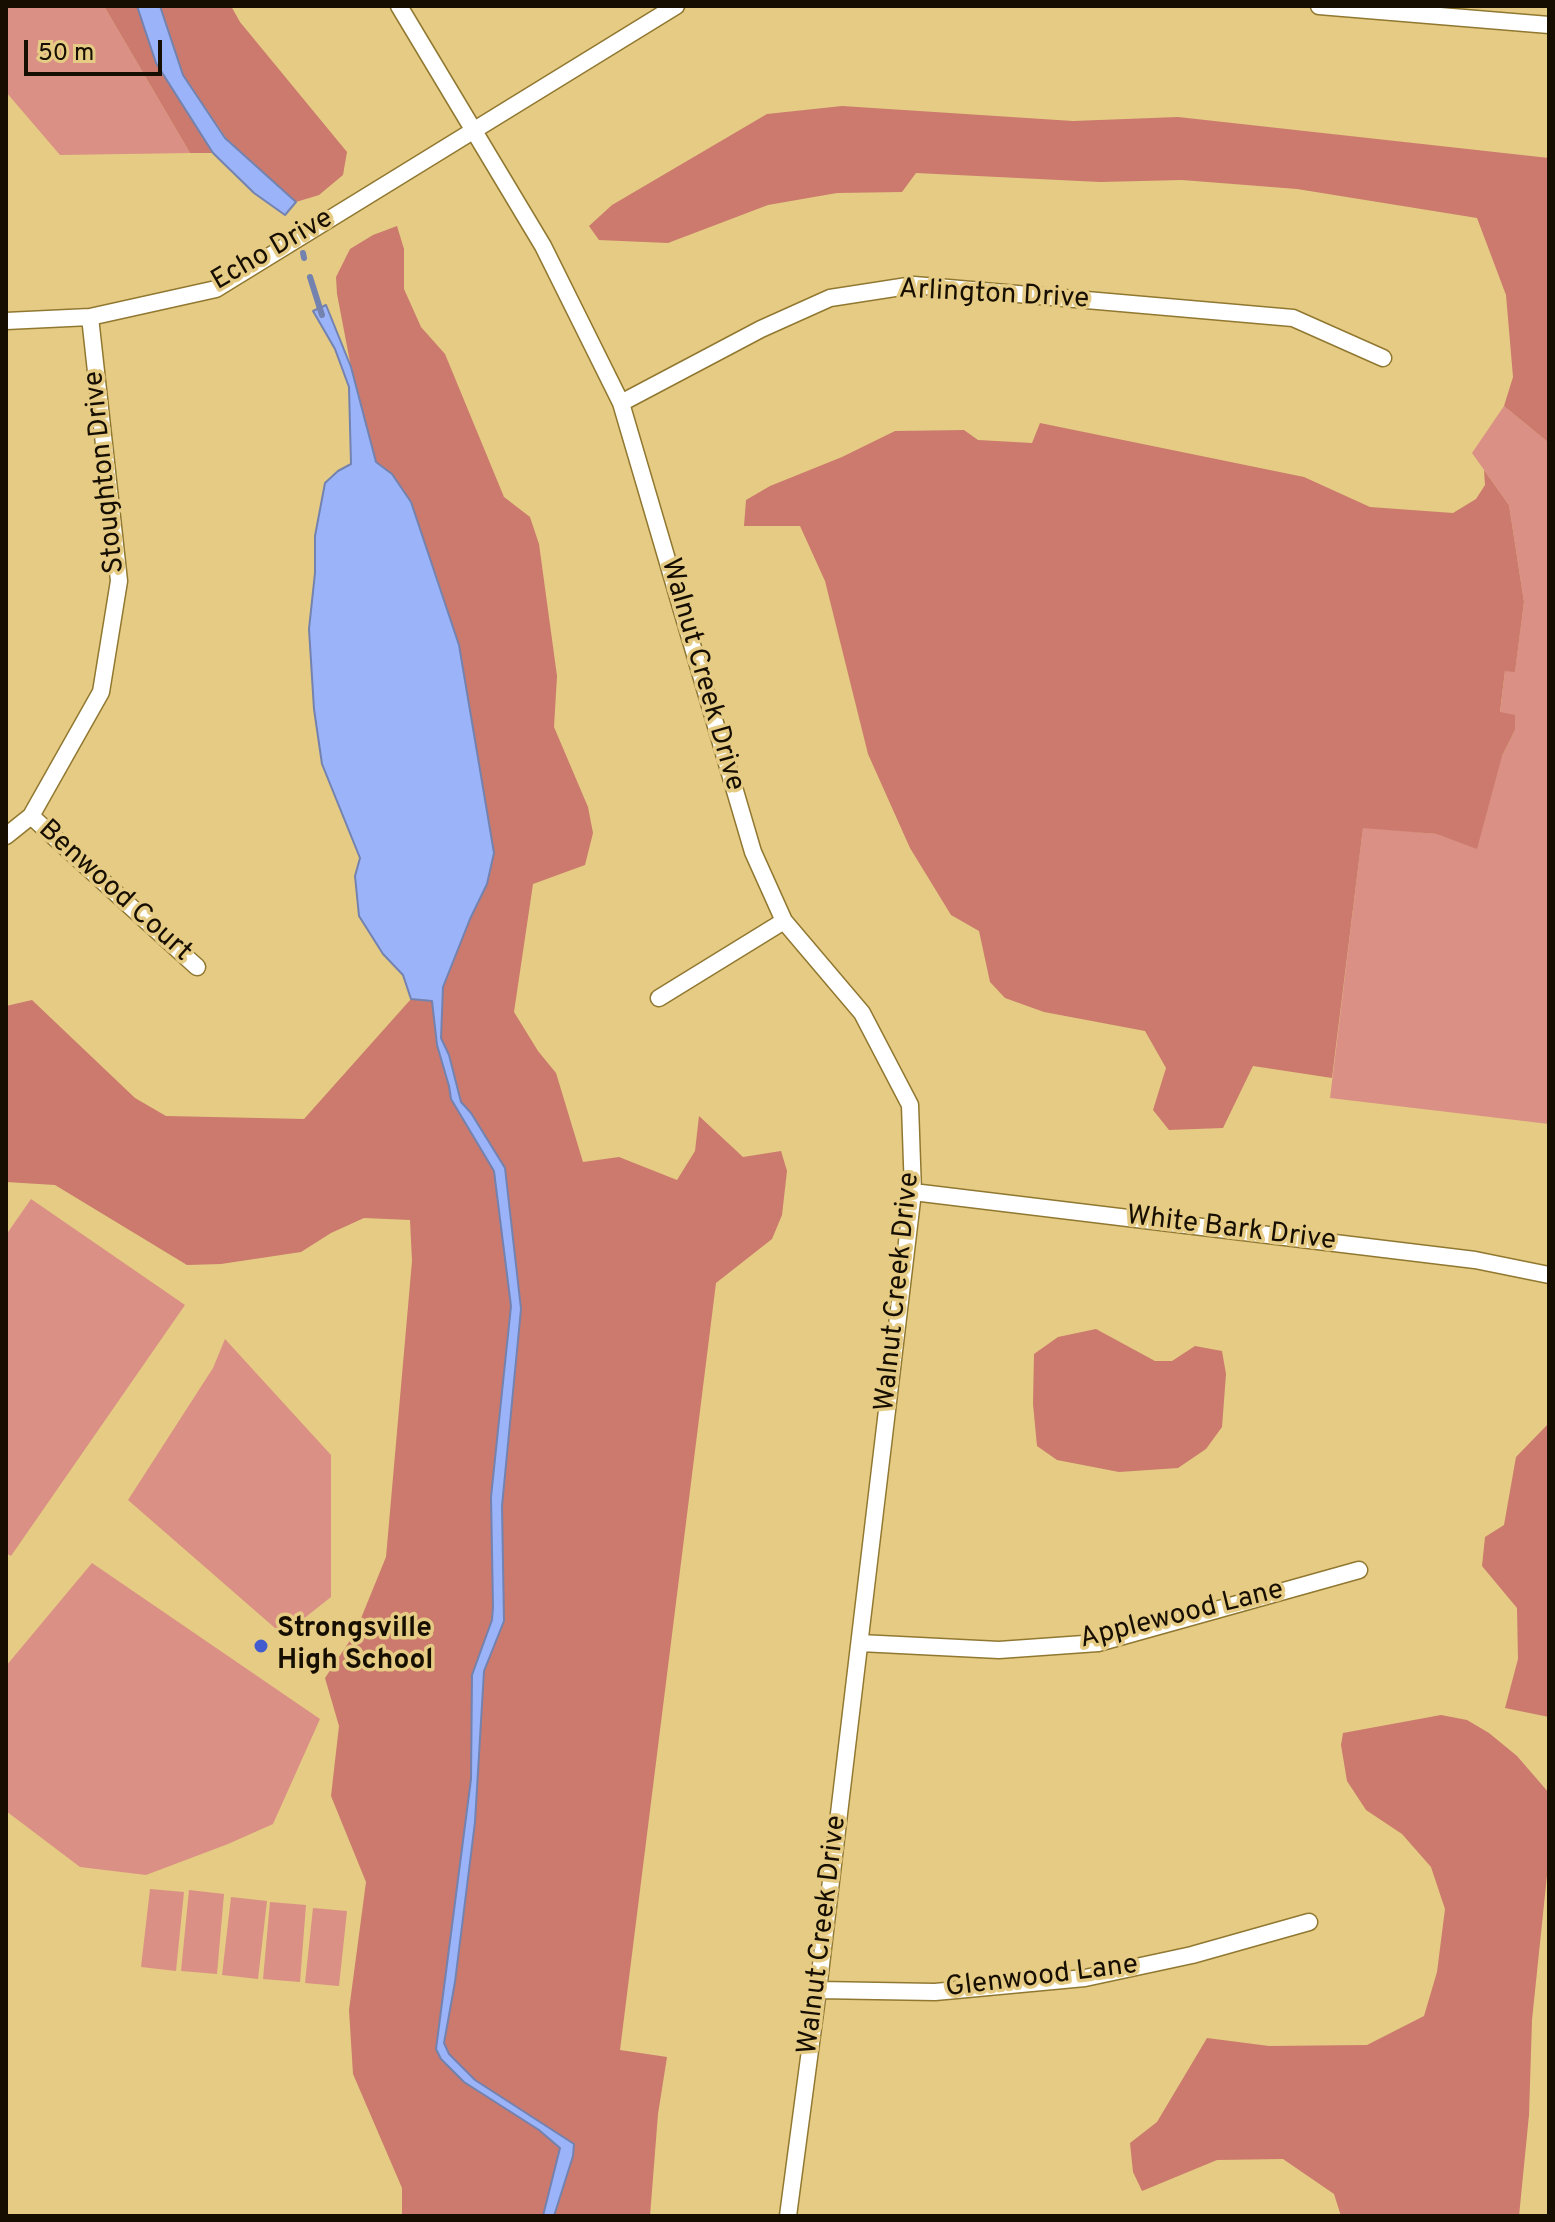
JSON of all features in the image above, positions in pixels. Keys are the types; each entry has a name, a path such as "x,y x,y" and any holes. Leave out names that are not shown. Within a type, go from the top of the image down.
{"street":[{"name":"Walnut Creek Drive","path":"399,6 543,246 621,403 753,852 784,921 862,1013 910,1105 913,1192 788,2216"},
{"name":"Echo Drive","path":"6,321 90,317 216,289 676,6"},
{"path":"1319,6 1549,25"},
{"name":"Arlington Drive","path":"621,403 761,329 830,298 914,285 1293,318 1383,358"},
{"name":"Stoughton Drive","path":"6,836 31,816 101,692 119,581 90,317"},
{"name":"Benwood Court","path":"31,816 197,967"},
{"path":"659,998 784,921"},
{"name":"White Bark Drive","path":"913,1192 1475,1260 1549,1275"},
{"name":"Applewood Lane","path":"860,1643 999,1650 1098,1643 1359,1570"},
{"name":"Glenwood Lane","path":"818,1990 935,1992 1085,1978 1192,1955 1309,1922"}],"shaded area":[{"path":"6,6 104,6 190,153 60,155 6,92"},
{"path":"104,6 137,6 156,63 213,153 190,153"},
{"path":"160,6 231,6 240,22 347,152 343,175 319,195 296,202 226,138 183,75"},
{"path":"842,106 1073,121 1178,117 1549,158 1549,443 1504,406 1513,377 1506,295 1477,218 1297,189 1182,180 1100,182 916,173 902,192 837,193 768,205 668,243 599,240 589,226 612,205 767,114"},
{"path":"397,226 404,249 404,289 421,327 445,354 504,497 530,517 539,544 557,676 554,727 588,807 593,833 585,865 533,884 514,1012 556,1073 583,1162 619,1157 677,1180 695,1151 699,1116 743,1157 781,1151 787,1171 782,1215 772,1239 716,1283 620,2050 667,2057 658,2114 650,2216 402,2216 402,2188 353,2074 349,2010 366,1882 331,1796 339,1726 325,1678 355,1633 386,1557 412,1261 410,1220 364,1218 331,1233 301,1252 221,1264 187,1265 55,1185 6,1182 6,1006 32,1000 135,1098 166,1116 304,1119 411,999 442,1002 443,987 487,884 459,645 436,574 392,474 376,462 351,367 336,277 350,249 373,235"},
{"path":"1504,406 1549,443 1549,1124 1330,1098 1363,827 1437,834 1502,756 1515,730 1500,713 1505,671 1515,671 1524,602 1509,505 1472,453"},
{"path":"1040,423 1304,477 1370,507 1453,513 1476,499 1485,485 1484,470 1509,505 1524,602 1515,672 1505,671 1500,712 1515,715 1515,730 1502,756 1477,849 1437,834 1363,828 1332,1078 1253,1066 1223,1128 1169,1130 1153,1110 1166,1068 1145,1031 1044,1012 1005,998 990,982 979,931 951,915 910,848 868,754 825,581 800,526 744,526 746,500 770,486 842,457 895,431 964,430 978,440 1032,443"},
{"path":"31,1199 185,1305 11,1556 6,1553 6,1235"},
{"path":"1096,1329 1155,1361 1172,1361 1195,1346 1222,1351 1226,1374 1222,1427 1206,1449 1178,1468 1119,1472 1057,1460 1037,1446 1033,1404 1034,1354 1058,1337"},
{"path":"225,1339 331,1455 331,1597 283,1635 128,1500 213,1368"},
{"path":"1549,1423 1549,1717 1505,1708 1518,1659 1517,1608 1482,1566 1485,1537 1504,1525 1516,1457"},
{"path":"92,1563 320,1719 273,1824 146,1875 80,1867 6,1811 6,1666"},
{"path":"1441,1715 1467,1720 1489,1733 1517,1756 1549,1793 1549,1856 1532,2020 1529,2115 1519,2216 1341,2216 1334,2194 1283,2159 1217,2160 1142,2191 1133,2172 1130,2143 1157,2122 1207,2038 1269,2046 1367,2045 1424,2016 1437,1972 1445,1909 1431,1867 1402,1834 1366,1810 1347,1781 1341,1745 1343,1733"},
{"path":"150,1889 184,1892 176,1971 141,1967"},
{"path":"189,1890 224,1894 217,1974 181,1971"},
{"path":"231,1897 267,1901 258,1979 222,1975"},
{"path":"270,1902 306,1905 300,1982 263,1979"},
{"path":"313,1908 347,1911 339,1986 305,1983"}],"water":[{"path":"137,6 160,6 183,75 225,138 296,202 285,215 254,193 213,153 156,63"},
{"path":"326,305 351,367 376,462 392,474 411,502 459,645 494,853 487,884 443,987 441,1038 449,1055 461,1102 505,1168 521,1309 502,1506 504,1621 484,1671 475,1822 455,1982 444,2043 449,2054 475,2080 574,2144 554,2216 543,2216 560,2148 539,2130 464,2082 441,2059 436,2049 471,1779 472,1675 492,1620 491,1497 511,1306 494,1171 451,1099 437,1045 432,1001 411,999 403,975 383,954 359,916 355,876 360,858 322,764 314,709 309,629 315,536 325,483 351,464 349,387 335,349 313,311"}],"waterway":[{"path":"303,253 304,258"},
{"path":"310,277 322,315"}],"place":[{"name":"Strongsville High School","path":"261,1646"}]}
